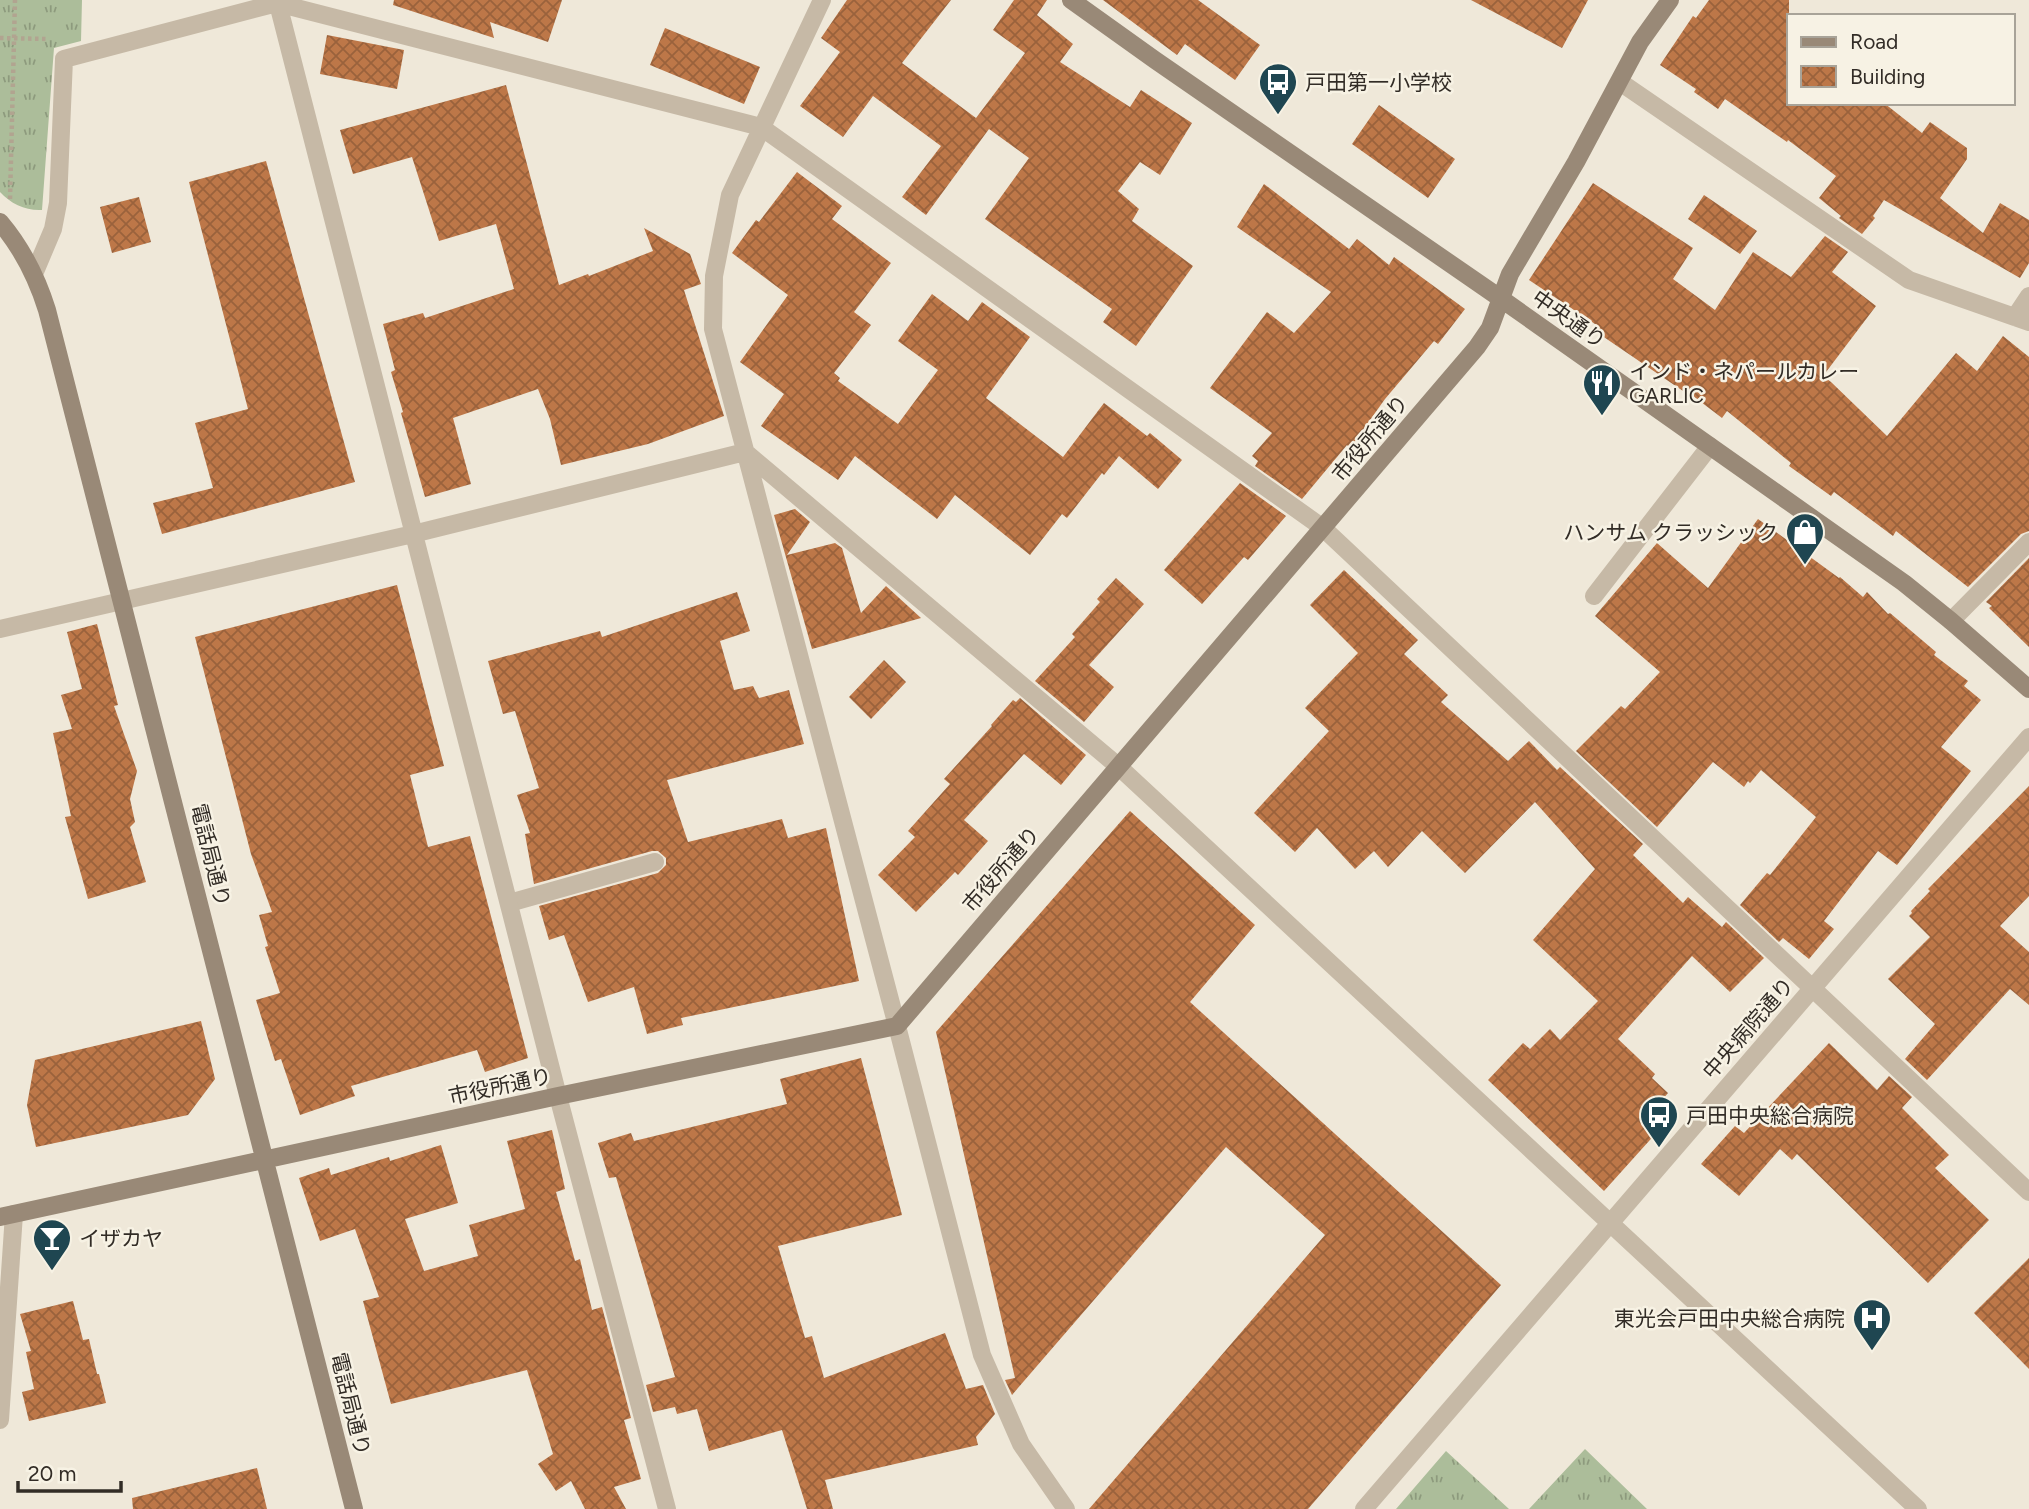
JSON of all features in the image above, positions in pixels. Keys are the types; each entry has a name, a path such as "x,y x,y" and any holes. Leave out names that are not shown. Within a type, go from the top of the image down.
{"street":[{"path":"822,0 730,194 714,276 713,329 982,1355 1021,1444 1066,1509"},
{"name":"中央通り","path":"1071,0 1500,298 1903,583 2029,689"},
{"name":"市役所通り","path":"7,1215 897,1026 1477,347 1490,328 1510,274 1576,162 1640,43 1670,0"},
{"path":"277,1 558,1096 667,1509"},
{"path":"34,274 53,229 58,203 64,59 277,1 761,127 1323,528 2029,1192"},
{"path":"1620,82 1909,280 2022,319 2029,296"},
{"name":"電話局通り","path":"5,228 34,274 47,310 354,1509"},
{"path":"1594,596 1710,446"},
{"path":"0,629 413,534 745,453"},
{"path":"745,453 1119,767 1918,1509"},
{"path":"1951,621 2029,542"},
{"name":"中央病院通り","path":"1364,1509 2029,737"},
{"path":"509,903 655,862"},
{"path":"0,1420 7,1215"}],"path":[{"path":"5,228 15,0"},
{"path":"0,38 59,39"}],"green space":[{"path":"0,0 82,0 81,41 54,48 42,210 19,206 0,192"},
{"path":"1585,1449 1647,1509 1529,1509"},
{"path":"1446,1451 1509,1509 1396,1509"}],"building":[{"path":"394,0 562,0 548,42 490,22 494,38 393,5"},
{"path":"847,0 951,0 902,63 976,118 1025,53 993,30 1014,0 1047,0 1037,15 1073,44 1060,62 1130,107 1141,90 1192,123 1160,175 1140,162 1118,191 1139,209 1132,221 1193,266 1136,346 1103,322 1112,309 985,219 1029,158 989,129 926,215 902,197 941,146 873,96 843,137 800,106 840,52 821,38"},
{"path":"1103,0 1198,0 1260,45 1235,80 1185,44 1177,55"},
{"path":"1471,0 1588,0 1562,48"},
{"path":"1709,0 1789,0 1787,105 1887,105 1922,133 1930,122 1967,148 1967,159 1940,198 1983,233 2000,203 2029,220 2029,263 2020,278 1884,200 1873,216 1875,218 1862,234 1839,218 1841,216 1819,198 1836,176 1788,140 1787,142 1725,99 1718,109 1694,92 1696,89 1660,65 1693,16 1696,18"},
{"path":"665,28 760,67 744,104 650,65"},
{"path":"327,35 404,50 397,89 320,74"},
{"path":"506,85 559,285 653,251 644,228 690,254 701,284 684,290 724,416 648,444 561,465 550,419 538,389 453,418 471,484 425,497 391,372 395,370 383,324 423,313 425,318 514,289 496,224 439,241 412,157 353,174 340,130"},
{"path":"1379,105 1455,159 1428,198 1352,144"},
{"path":"266,161 355,482 162,534 153,503 213,488 195,423 248,409 189,182"},
{"path":"797,172 842,206 832,219 891,263 854,312 871,325 834,373 840,378 838,381 898,424 938,370 898,341 932,294 968,321 982,302 1030,337 986,398 1063,457 1104,403 1147,436 1150,433 1182,460 1158,489 1119,456 1104,475 1102,473 1067,518 1062,514 1030,555 955,495 937,519 855,456 838,480 761,426 784,394 740,362 788,295 732,253"},
{"path":"1593,183 1693,248 1673,279 1715,310 1753,252 1791,277 1825,236 1848,252 1832,272 1876,306 1823,376 1887,436 1956,353 1977,371 2003,336 2029,357 2029,531 2021,534 1968,587 1896,531 1893,536 1834,492 1831,496 1789,466 1791,463 1727,411 1722,418 1684,389 1683,391 1595,331 1598,326 1529,280"},
{"path":"1264,184 1349,249 1357,239 1389,265 1394,257 1465,309 1438,344 1434,341 1385,399 1350,448 1347,445 1302,499 1255,466 1258,461 1252,456 1272,433 1210,388 1267,312 1294,333 1331,292 1237,227"},
{"path":"1704,195 1757,231 1740,254 1688,219"},
{"path":"139,197 151,242 112,253 100,207"},
{"path":"1240,483 1286,516 1248,560 1244,557 1202,604 1164,570"},
{"path":"795,509 810,522 787,555 835,543 842,548 861,613 886,586 921,618 812,649 774,515"},
{"path":"1758,519 1840,577 1863,597 1867,592 1888,614 1936,652 1934,655 1968,681 1964,686 1981,700 1941,747 1971,771 1897,865 1878,851 1824,921 1834,929 1809,959 1783,938 1779,942 1740,905 1767,873 1770,875 1816,817 1761,770 1744,787 1713,762 1657,827 1576,751 1621,706 1625,709 1660,672 1595,616 1657,543 1708,588"},
{"path":"2029,558 2029,647 1986,602"},
{"path":"1344,570 1418,640 1404,654 1448,695 1441,702 1508,761 1529,741 1557,770 1560,767 1643,844 1633,855 1683,903 1688,897 1722,927 1726,922 1764,958 1730,992 1692,956 1618,1039 1655,1074 1652,1078 1668,1093 1646,1119 1658,1131 1604,1191 1488,1080 1523,1043 1530,1049 1550,1029 1560,1040 1598,1001 1533,940 1595,869 1535,802 1465,873 1422,831 1388,867 1374,851 1355,869 1317,828 1295,852 1254,813 1329,731 1305,708 1358,653 1310,605"},
{"path":"1116,578 1144,604 1089,665 1114,687 1084,722 1035,681 1075,637 1072,634 1100,602 1097,599"},
{"path":"397,585 444,766 410,775 428,847 470,836 528,1058 485,1072 477,1050 351,1086 355,1096 300,1115 281,1059 275,1061 256,1000 280,993 265,947 268,946 259,915 272,912 251,854 195,637"},
{"path":"737,592 750,631 720,641 734,690 753,686 759,698 789,690 804,744 667,780 688,842 782,819 788,838 826,828 859,981 681,1018 683,1025 647,1034 634,987 588,1002 564,935 549,940 539,906 658,873 666,865 666,858 658,851 652,851 534,884 525,834 530,833 517,795 539,788 515,711 503,714 488,661 600,631 602,637"},
{"path":"97,624 118,705 114,706 137,771 130,799 135,822 130,827 146,882 88,899 65,817 71,816 53,733 72,729 61,695 82,689 67,632"},
{"path":"884,660 906,682 871,719 849,697"},
{"path":"1020,698 1086,755 1061,785 1024,754 964,820 988,841 958,875 955,872 916,912 878,875 915,837 908,831 950,784 944,779 1013,700 1016,702"},
{"path":"2029,786 2029,896 2000,926 2029,952 2029,1005 2010,989 1927,1080 1905,1059 1935,1024 1888,979 1930,937 1909,916 1930,891 1928,889"},
{"path":"1130,811 1255,925 1190,1002 1501,1285 1308,1509 1089,1509 1325,1235 1226,1147 1012,1395 1005,1380 1015,1378 936,1032"},
{"path":"201,1021 215,1079 188,1115 36,1147 27,1105 35,1060"},
{"path":"1829,1043 1877,1090 1889,1076 1912,1097 1902,1108 1949,1155 1935,1168 1989,1220 1928,1283 1797,1154 1792,1160 1780,1149 1739,1196 1701,1164 1735,1126 1744,1133"},
{"path":"861,1058 902,1215 778,1246 805,1338 812,1336 824,1378 945,1333 966,1389 983,1385 995,1414 976,1437 978,1445 825,1480 833,1509 807,1509 782,1430 709,1451 697,1409 677,1414 675,1407 653,1412 646,1385 675,1377 616,1177 609,1178 598,1143 631,1133 634,1141 787,1104 780,1079"},
{"path":"552,1130 565,1189 556,1192 575,1261 580,1259 592,1310 602,1307 631,1418 624,1420 641,1479 614,1487 626,1509 585,1509 571,1481 556,1491 538,1464 553,1454 527,1370 391,1404 363,1301 379,1297 355,1229 320,1241 299,1178 329,1168 331,1175 389,1157 390,1161 441,1145 458,1203 405,1219 424,1271 478,1256 469,1225 525,1209 507,1141"},
{"path":"2029,1258 2029,1369 1974,1313"},
{"path":"73,1301 83,1340 89,1339 106,1403 29,1421 22,1392 34,1389 26,1352 31,1351 20,1314"},
{"path":"257,1468 267,1509 133,1509 132,1498"}],"place":[{"name":"戸田第一小学校","path":"1278,116"},
{"name":"インド・ネパールカレー GARLIC","path":"1602,417"},
{"name":"ハンサム クラッシック","path":"1805,566"},
{"name":"戸田中央総合病院","path":"1659,1149"},
{"name":"イザカヤ","path":"52,1272"},
{"name":"東光会戸田中央総合病院","path":"1872,1352"}]}
